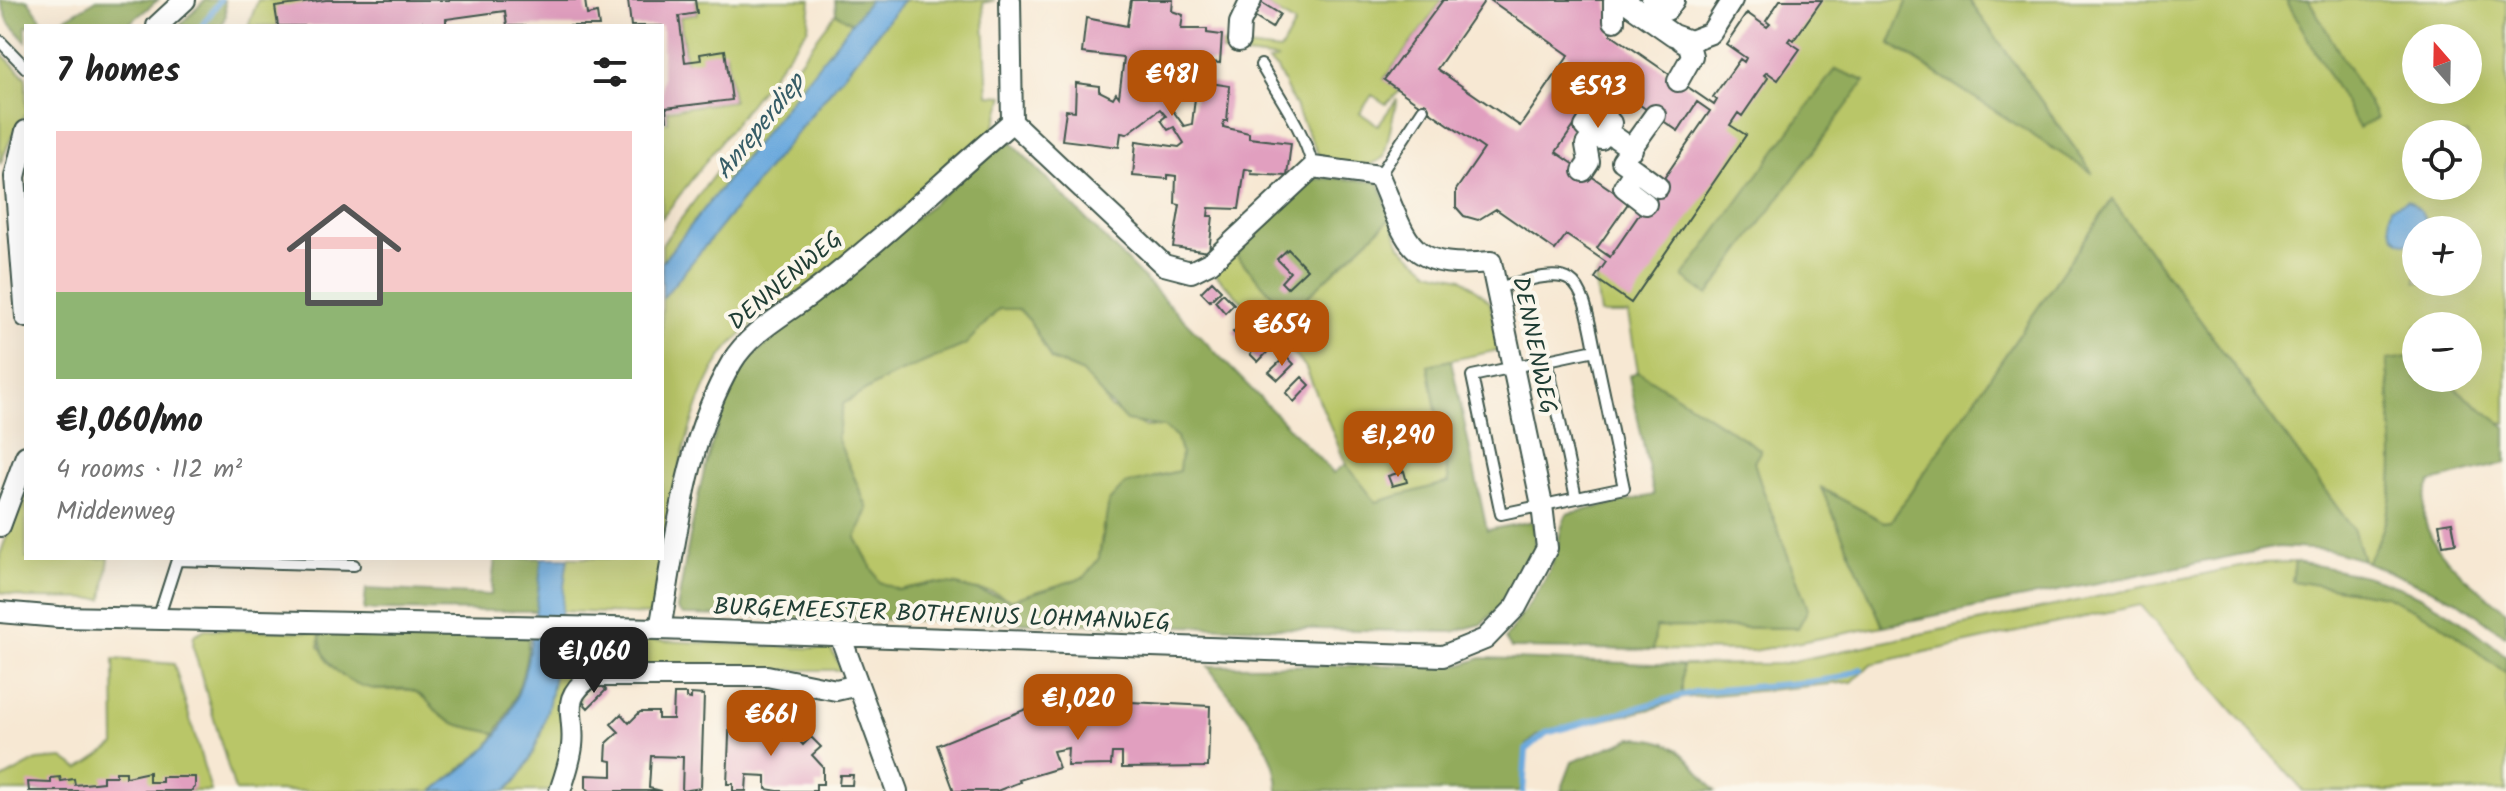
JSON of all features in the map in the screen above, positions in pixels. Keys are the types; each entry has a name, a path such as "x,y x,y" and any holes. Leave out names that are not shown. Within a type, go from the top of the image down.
{"street":[{"path":"159,24 185,0"},
{"path":"1010,0 1012,122 1164,265 1191,272 1211,262 1313,167 1379,176"},
{"path":"1239,41 1240,23 1251,0"},
{"path":"1614,0 1614,21"},
{"path":"1641,3 1667,10 1674,0"},
{"path":"1681,40 1698,39 1711,33 1732,0"},
{"path":"1641,3 1689,45 1692,56 1678,81"},
{"path":"1583,171 1589,162 1586,145 1606,111 1632,149"},
{"path":"1652,195 1624,187 1635,170 1622,161 1655,115"},
{"name":"DENNENWEG","path":"660,629 687,486 713,398 733,359 748,341 810,295 1012,122"},
{"path":"24,138 16,165 24,264"},
{"name":"DENNENWEG","path":"1379,176 1408,242 1432,261 1452,266 1491,262 1542,505"},
{"path":"0,526 24,461"},
{"name":"BURGEMEESTER BOTHENIUS LOHMANWEG","path":"0,612 158,619 660,629 841,638 1443,656 1485,639 1516,607 1547,548 1542,505"},
{"path":"841,638 897,791"},
{"path":"560,791 573,744 570,702 576,688 591,676 767,676 836,690 858,685"}],"lane":[{"path":"0,41 24,66"},
{"path":"1261,65 1293,114 1306,141 1313,167"},
{"path":"1379,176 1423,109"},
{"path":"1497,288 1544,275 1561,274 1578,285 1586,302 1624,488 1501,514 1472,376 1595,350"},
{"path":"1547,360 1576,498"},
{"path":"158,619 177,560 354,565"}],"green space":[{"path":"0,0 28,0 45,24 24,24 24,40 9,23"},
{"path":"97,0 158,0 128,24 55,24"},
{"path":"205,0 224,0 226,15 222,24 181,24"},
{"path":"258,0 338,0 284,24 249,24"},
{"path":"696,0 811,0 808,28 664,215 664,123 668,122 667,110 733,101 726,53 702,56 702,61 686,64 680,17 698,14"},
{"path":"835,0 870,0 852,23 836,13"},
{"path":"904,0 995,0 983,3 988,95 1004,96 993,131 857,246 754,323 725,352 713,371 692,421 664,545 664,297"},
{"path":"1258,0 1443,0 1384,79 1400,91 1386,104 1372,95 1360,113 1378,125 1397,99 1384,157 1368,165 1351,166 1318,154 1277,69 1268,62 1278,59 1221,52 1222,44 1280,51 1295,24"},
{"path":"1809,0 1908,0 1890,44 2092,172 1969,0 2506,0 2506,423 2499,422 2460,392 2482,392 2482,312 2402,312 2402,358 2387,361 2393,464 2391,490 2379,540 2366,562 2353,529 2112,200 1891,521 1884,522 1822,489 1883,626 1753,651 1653,650 1656,627 1797,628 1808,609 1754,462 1760,449 1638,371 1628,314 1600,314 1595,278","holes":["1835,69 1708,294 1684,277"]},
{"path":"1908,0 1969,0 2093,174 1890,43"},
{"path":"2286,0 2309,0 2377,118 2359,128"},
{"path":"836,13 852,23 664,259 664,241"},
{"path":"0,52 24,76 24,117 15,129 0,164"},
{"path":"1835,69 1865,81 1708,295 1683,277"},
{"path":"1008,139 1333,473 1346,464 1376,502 1449,482 1428,365 1451,360 1487,530 1533,521 1536,549 1508,599 1482,624 1452,632 683,615 677,609 701,482 720,421 746,362","holes":["999,309 1019,309 1030,321 1051,359 1081,372 1126,421 1164,427 1177,437 1181,453 1179,471 1124,485 1109,501 1099,558 1085,577 1011,600 957,585 932,583 899,590 879,582 856,538 868,509 837,438 843,404 887,378 965,345"]},
{"path":"1311,179 1379,182 1391,218 1289,314 1236,255"},
{"path":"2112,200 2353,529 2363,560 2328,550 2278,547 1883,626 1821,488 1884,522 1891,521"},
{"path":"1391,218 1400,246 1430,271 1462,278 1490,302 1499,350 1428,365 1450,482 1376,503 1346,464 1305,366 1211,270 1236,255 1289,314"},
{"path":"999,309 1019,309 1030,321 1051,360 1081,372 1097,386 1110,408 1145,427 1164,427 1177,437 1181,453 1179,471 1156,476 1103,525 1099,558 1085,577 1010,600 993,592 932,583 899,590 879,582 856,538 837,438 843,404 887,378 964,345"},
{"path":"2402,358 2402,392 2460,392 2506,427 2506,463 2431,482 2424,502 2425,521 2432,539 2444,556 2506,611 2506,636 2456,600 2366,562 2379,540 2391,490 2393,464 2387,360"},
{"path":"1638,371 1761,450 1754,462 1808,609 1798,628 1656,627 1653,650 1511,648 1505,639 1546,578 1567,514 1654,495 1629,376"},
{"path":"24,489 24,560 109,560 103,599 25,598 0,592 0,555"},
{"path":"495,560 542,560 536,611 364,610 366,589 491,595"},
{"path":"568,560 661,560 651,615 559,611"},
{"path":"2295,562 2292,581 2386,596 2434,619 2506,673 2506,791 2303,791 2140,605 1871,664 1852,682 1682,698 1682,665 1780,664 2218,571 2263,563"},
{"path":"2295,562 2384,582 2432,603 2456,617 2506,656 2506,673 2434,619 2386,596 2292,581"},
{"path":"205,629 320,632 319,647 376,690 413,690 432,704 439,714 462,726 496,733 488,747 433,791 235,791 193,647 194,635"},
{"path":"320,632 529,636 519,687 496,733 466,727 444,718 423,697 411,690 374,689 343,677 324,653"},
{"path":"559,636 831,649 842,670 588,670 553,791 506,791 520,776 539,739"},
{"path":"1482,658 1682,665 1682,698 1655,708 1537,735 1527,745 1521,791 1278,791 1271,756 1263,740 1208,666 1461,665"},
{"path":"114,659 174,664 211,791 0,791 0,780 37,760 63,758 79,769 115,745"},
{"path":"1632,738 1671,746 1688,759 1715,791 1561,791 1572,762"}],"water":[{"path":"870,0 904,0 664,297 664,259"},
{"path":"2408,200 2424,216 2402,216 2402,242 2391,228 2391,207"},
{"path":"542,560 568,560 553,682 537,744 524,770 506,791 433,791 487,747 513,707 528,658"}],"building":[{"path":"326,0 585,0 587,15 597,13 599,24 507,24 505,11 446,19 446,24 278,24 275,7"},
{"path":"628,0 695,0 697,13 679,16 685,62 701,60 700,54 725,50 732,100 666,108 667,120 664,121 664,24 631,24"},
{"path":"1131,0 1173,0 1172,11 1183,15 1181,29 1207,29 1207,33 1222,35 1220,63 1158,55 1156,76 1151,80 1184,126 1192,124 1197,81 1230,86 1227,121 1224,121 1223,127 1249,133 1249,138 1291,143 1287,176 1251,174 1252,170 1245,169 1239,209 1209,208 1208,216 1213,216 1209,252 1173,247 1180,205 1175,204 1176,176 1168,175 1168,179 1133,176 1136,141 1179,147 1184,143 1174,127 1168,130 1161,120 1166,116 1160,109 1127,134 1121,133 1119,147 1062,140 1066,110 1075,111 1076,83 1099,86 1099,91 1113,98 1116,93 1119,97 1124,58 1082,53 1086,18 1127,26"},
{"path":"1443,0 1485,0 1437,69 1520,126 1569,55 1490,0 1608,0 1611,34 1714,105 1717,100 1713,97 1740,59 1744,62 1746,58 1726,44 1747,13 1767,27 1770,24 1766,21 1780,0 1822,0 1794,40 1790,38 1788,41 1800,49 1778,80 1767,72 1764,75 1768,78 1742,116 1738,113 1730,125 1746,135 1631,303 1595,278 1606,262 1566,235 1555,250 1496,209 1478,220 1464,216 1456,207 1456,190 1484,149 1384,80","holes":["1605,81 1678,131 1697,102 1710,111 1610,257 1597,248 1629,202 1556,152"]},
{"path":"1259,1 1280,14 1272,28 1251,15"},
{"path":"1288,249 1307,269 1287,288 1281,282 1290,272 1277,259"},
{"path":"1212,281 1221,290 1210,301 1201,292"},
{"path":"1223,293 1234,304 1225,313 1215,301"},
{"path":"1250,316 1258,324 1241,340 1233,332"},
{"path":"1266,337 1274,345 1258,362 1250,354"},
{"path":"1286,356 1294,364 1278,380 1269,372"},
{"path":"1302,377 1310,385 1294,402 1286,393"},
{"path":"1404,471 1407,482 1392,486 1388,476"},
{"path":"2452,522 2456,543 2443,545 2439,524"},
{"path":"600,683 606,690 588,708 581,700"},
{"path":"674,694 686,694 686,698 691,699 691,694 704,695 701,788 682,791 683,757 651,756 649,788 662,791 590,791 586,788 586,775 612,776 612,761 606,760 607,743 619,732 611,724 621,714 629,723 640,712 658,712 658,719 673,719"},
{"path":"1069,699 1210,706 1208,767 1122,768 1122,753 1112,753 1111,765 1067,766 1068,748 1053,751 1059,768 1019,780 997,791 954,791 937,745 1036,705 1038,711 1069,705"},
{"path":"730,712 743,712 743,717 747,717 747,713 760,713 759,738 774,739 774,733 792,733 803,745 811,737 821,747 812,755 823,767 823,784 816,784 816,791 778,791 766,789 766,776 747,775 746,791 733,791 733,784 727,784"},
{"path":"116,772 126,772 126,777 149,772 149,782 162,782 162,777 195,777 195,787 191,791 29,791 28,782 51,783 51,778 60,777 61,781 74,779 75,785 103,782 103,776 116,776"},
{"path":"840,775 853,775 852,785 839,785"}],"waterway":[{"path":"203,24 220,0"},
{"path":"1523,791 1526,750 1546,733 1695,692 1838,678 1861,669"}],"water label":[{"name":"Anreperdiep","path":"759,126"}]}
